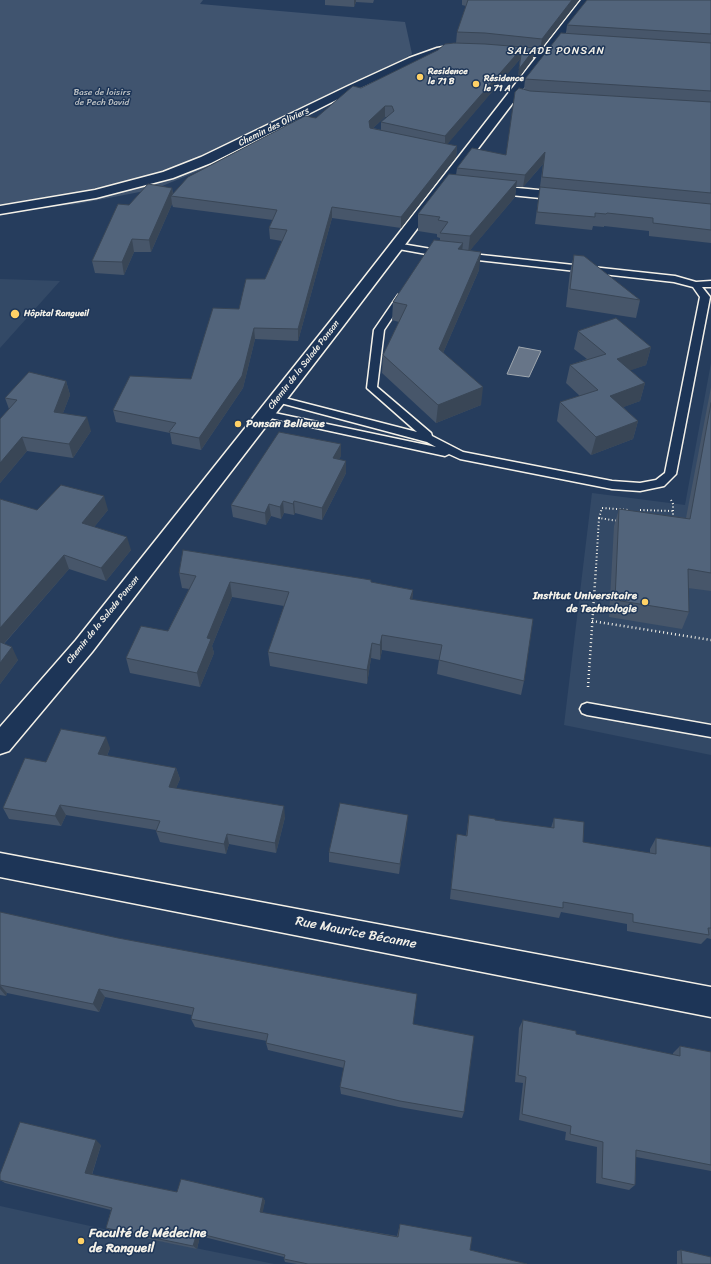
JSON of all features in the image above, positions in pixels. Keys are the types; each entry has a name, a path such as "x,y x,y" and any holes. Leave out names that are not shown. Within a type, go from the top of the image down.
{"street":[{"name":"Chemin de la Salade Ponsan","path":"0,744 84,646 396,246 458,187 463,154 521,95 544,55 562,40 586,0"},
{"name":"Chemin des Oliviers","path":"0,210 96,194 168,175 206,160 352,88 413,60 441,50 454,48 484,48 544,55"},
{"path":"458,187 586,199"},
{"name":"Rue Maurice Bécanne","path":"0,865 711,1002"}],"lane":[{"path":"396,246 428,256 676,279 696,285 711,284"},
{"path":"265,414 612,485 640,487 660,483 670,474 705,297 696,285"},
{"path":"405,291 379,330 372,388 431,439 460,455"},
{"path":"278,399 431,439"},
{"path":"587,709 711,731"}],"path":[{"path":"587,709 599,518 602,508 673,511 673,523"},
{"path":"599,518 621,521"},
{"path":"592,621 711,640"}],"shaded area":[{"name":"Hôpital Rangueil","path":"0,279 60,281 0,348"},
{"path":"519,347 541,351 529,377 507,374"},
{"name":"Institut Universitaire de Technologie","path":"711,363 711,755 564,725 592,493 685,505"},
{"name":"Faculté de Médecine de Rangueil","path":"0,1206 126,1234 274,1264 0,1264"}],"green space":[{"name":"Base de loisirs de Pech David","path":"0,0 203,0 200,4 405,22 412,54 251,149 155,189 77,204 0,213"}],"building":[{"path":"468,0 572,0 542,39 485,33 457,32"},
{"path":"587,0 711,0 711,34 567,25"},
{"path":"561,33 711,43 711,91 525,79"},
{"path":"455,43 535,48 519,69 522,48 445,136 381,122 394,111 392,106 385,106 369,121 370,128 457,146 401,217 332,207 298,329 254,328 242,376 199,438 169,432 176,423 113,410 130,376 191,379 213,308 239,309 246,279 265,279 287,230 269,228 277,210 171,196 188,177 305,116 316,118 353,86 361,88 438,50 445,44"},
{"path":"519,88 530,91 711,102 711,193 542,177 545,152 525,175 457,168 472,148 506,155 515,92"},
{"path":"449,174 517,181 470,236 440,233 448,222 438,220 440,217 418,214"},
{"path":"148,184 172,188 149,240 132,239 122,262 92,261 118,204 129,205"},
{"path":"540,187 711,204 711,230 653,223 653,218 607,213 595,213 595,217 537,212"},
{"path":"434,240 463,243 458,249 481,252 439,349 483,387 438,405 383,355 407,305 393,302"},
{"path":"574,255 584,256 640,300 570,289"},
{"path":"616,318 651,347 617,359 645,383 610,396 638,421 596,437 560,402 598,390 570,365 606,354 578,331"},
{"path":"29,372 66,381 54,412 87,417 69,444 22,437 0,463 0,419 17,400 5,398"},
{"path":"711,403 711,573 688,569 689,612 615,600 619,509 690,519"},
{"path":"279,432 341,444 333,458 346,461 322,508 294,501 293,504 283,501 280,507 269,504 265,513 231,505"},
{"path":"61,485 104,496 82,523 127,537 101,568 64,555 0,628 0,499 37,510"},
{"path":"183,550 371,580 371,582 413,590 410,599 533,619 524,681 439,660 442,645 382,635 380,645 372,643 367,670 268,652 289,592 230,582 207,638 211,639 197,673 126,658 141,626 168,631 196,576 179,573"},
{"path":"0,642 12,647 0,663"},
{"path":"61,729 106,737 98,754 176,768 169,787 284,806 275,843 227,834 224,844 156,831 160,821 60,805 55,816 3,808 25,758 46,762"},
{"path":"340,803 408,815 400,864 329,852"},
{"path":"469,815 554,828 554,818 584,822 583,842 656,854 656,838 711,847 711,928 708,928 709,935 633,922 633,914 563,902 563,908 451,889 457,834 467,836"},
{"path":"0,912 118,938 417,994 413,1024 474,1036 464,1112 400,1101 340,1087 345,1061 266,1043 268,1034 191,1019 194,1008 99,989 93,1004 0,985"},
{"path":"523,1020 576,1031 576,1034 680,1056 680,1046 711,1052 711,1165 636,1150 635,1185 602,1178 603,1142 570,1134 571,1126 522,1114 526,1077 518,1075"},
{"path":"20,1122 96,1140 85,1173 177,1192 181,1179 263,1198 260,1212 398,1237 400,1224 472,1237 470,1250 527,1264 308,1264 284,1259 285,1255 197,1233 193,1246 106,1228 112,1208 0,1180 0,1174"},
{"path":"681,1250 711,1257 711,1264 682,1264"}],"place":[{"name":"Residence le 71 B","path":"420,77"},
{"name":"Résidence le 71 A","path":"476,84"},
{"name":"Hôpital Rangueil","path":"15,314"},
{"name":"Ponsan Bellevue","path":"238,424"},
{"name":"Institut Universitaire de Technologie","path":"645,602"},
{"name":"Faculté de Médecine de Rangueil","path":"81,1241"}],"district":[{"name":"SALADE PONSAN","path":"556,51"}]}
